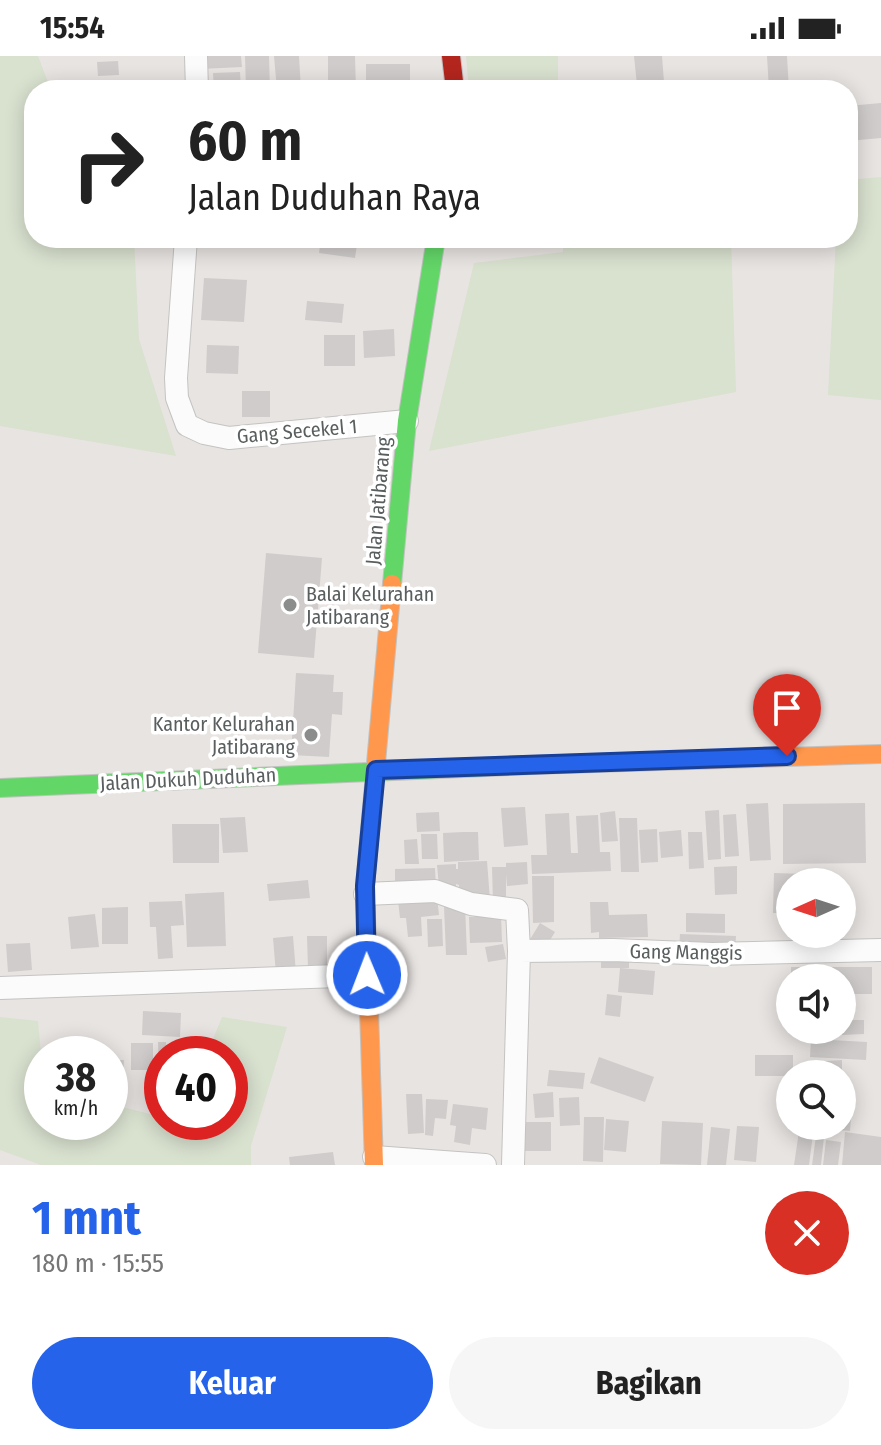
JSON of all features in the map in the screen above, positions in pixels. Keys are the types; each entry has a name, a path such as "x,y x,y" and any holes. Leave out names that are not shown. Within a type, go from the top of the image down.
{"street":[{"path":"196,56 197,80"},
{"path":"451,56 454,80"},
{"name":"Gang Secekel 1","path":"185,248 176,378 177,398 187,425 204,433 229,438 407,421"},
{"name":"Jalan Jatibarang","path":"374,1161 365,894 407,421 434,248"},
{"name":"Jalan Dukuh Duduhan","path":"0,788 376,770 881,754"},
{"path":"365,894 435,891 471,904 514,909 518,913 513,1165"},
{"name":"Gang Manggis","path":"519,951 613,950 712,954 881,950"},
{"path":"0,988 367,975"},
{"path":"374,1161 485,1165"}],"green space":[{"path":"0,56 38,56 47,80 24,80 24,248 134,248 139,339 176,456 0,426"},
{"path":"466,56 558,56 558,80 468,80"},
{"path":"881,177 881,400 828,395 835,248 858,248 858,179"},
{"path":"563,248 731,248 736,392 429,451 474,263 563,252"},
{"path":"0,1017 38,1021 39,1036 24,1036 24,1140 128,1140 128,1108 144,1112 144,1140 248,1140 248,1036 214,1036 222,1017 287,1027 251,1146 251,1165 41,1165 0,1150"}],"building":[{"path":"199,56 241,56 242,67 200,69"},
{"path":"245,56 269,56 270,80 246,80"},
{"path":"274,56 299,56 300,80 276,80"},
{"path":"328,56 355,56 356,80 328,80"},
{"path":"634,56 662,56 664,80 636,80"},
{"path":"767,56 787,56 788,80 768,80"},
{"path":"118,61 119,75 98,76 97,62"},
{"path":"366,64 410,64 410,80 366,80"},
{"path":"240,72 240,80 213,80 213,73"},
{"path":"881,103 881,138 858,140 858,105"},
{"path":"320,248 356,248 355,258 319,253"},
{"path":"204,278 247,280 244,322 201,320"},
{"path":"307,301 344,304 342,323 305,320"},
{"path":"394,329 395,356 364,358 363,331"},
{"path":"324,335 355,335 355,366 324,366"},
{"path":"207,345 239,346 238,374 206,373"},
{"path":"242,391 270,391 270,417 242,417"},
{"name":"Balai Kelurahan Jatibarang","path":"266,553 322,558 314,658 258,653"},
{"name":"Kantor Kelurahan Jatibarang","path":"296,673 334,675 333,692 343,692 342,715 332,714 329,757 291,755"},
{"path":"768,803 771,860 750,861 746,804"},
{"path":"865,803 866,863 783,864 783,804"},
{"path":"525,807 528,845 504,847 501,808"},
{"path":"719,810 721,859 708,860 705,811"},
{"path":"615,811 618,841 602,842 600,813"},
{"path":"439,812 440,831 417,832 416,813"},
{"path":"569,813 571,853 578,853 576,816 598,815 600,852 610,852 611,871 532,874 531,855 547,855 545,814"},
{"path":"736,814 739,856 725,857 723,815"},
{"path":"245,817 248,852 223,853 220,818"},
{"path":"619,818 637,818 639,872 621,872"},
{"path":"172,824 219,824 219,863 173,863"},
{"path":"657,829 658,862 641,863 639,830"},
{"path":"681,830 683,856 661,858 659,832"},
{"path":"478,832 479,860 444,862 443,833"},
{"path":"688,832 702,832 704,868 689,869"},
{"path":"421,834 437,834 438,859 422,859"},
{"path":"417,839 419,864 405,864 404,840"},
{"path":"487,861 490,900 459,898 459,885 456,884 456,892 439,887 437,865 456,864 458,869 458,862"},
{"path":"527,862 528,884 507,886 506,874 506,903 493,903 492,867"},
{"path":"737,866 737,894 715,895 714,867"},
{"path":"435,868 436,887 395,888 395,869"},
{"path":"774,873 776,873 776,913 773,913"},
{"path":"532,876 554,876 554,922 533,923"},
{"path":"308,880 310,898 269,901 267,884"},
{"path":"224,892 226,946 187,947 185,894"},
{"path":"437,897 439,915 421,917 422,936 408,937 406,918 400,918 398,900"},
{"path":"182,901 184,925 171,926 173,958 158,959 156,927 150,927 149,902"},
{"path":"590,902 608,902 609,915 647,914 648,937 599,938 599,932 591,933"},
{"path":"465,905 467,955 446,955 444,906"},
{"path":"128,907 128,944 102,944 102,908"},
{"path":"686,913 725,914 725,933 686,932"},
{"path":"95,914 99,947 71,949 68,917"},
{"path":"501,915 502,942 470,943 469,917"},
{"path":"427,919 442,919 443,946 428,947"},
{"path":"540,923 555,932 544,950 529,941"},
{"path":"680,934 736,936 735,951 679,949"},
{"path":"293,936 296,973 276,974 273,938"},
{"path":"307,936 327,936 327,968 308,969"},
{"path":"30,943 32,970 8,972 6,944"},
{"path":"503,944 506,959 488,962 485,947"},
{"path":"629,953 629,968 601,968 601,954"},
{"path":"856,967 872,967 872,994 856,994"},
{"path":"620,968 655,971 653,995 618,992"},
{"path":"607,994 622,996 620,1017 605,1015"},
{"path":"143,1011 181,1013 180,1036 142,1035"},
{"path":"856,1020 864,1020 864,1034 856,1034"},
{"path":"867,1042 866,1060 810,1057 811,1044"},
{"path":"131,1043 144,1043 144,1070 131,1070"},
{"path":"755,1055 793,1055 793,1060 776,1060 776,1076 755,1076"},
{"path":"599,1057 654,1077 645,1102 590,1083"},
{"path":"549,1070 585,1073 583,1089 547,1086"},
{"path":"553,1092 554,1117 535,1118 533,1094"},
{"path":"406,1094 422,1094 424,1133 408,1134"},
{"path":"579,1097 580,1125 560,1126 559,1098"},
{"path":"426,1099 448,1100 446,1119 435,1118 433,1136 425,1135"},
{"path":"453,1104 488,1108 486,1130 472,1128 470,1145 454,1142 456,1126 450,1125"},
{"path":"584,1117 604,1117 603,1162 583,1161"},
{"path":"606,1119 629,1121 626,1152 604,1150"},
{"path":"662,1121 703,1123 701,1165 660,1164"},
{"path":"522,1122 551,1122 551,1151 522,1151"},
{"path":"737,1126 759,1127 756,1162 734,1160"},
{"path":"711,1127 730,1129 726,1165 707,1165"},
{"path":"856,1134 881,1137 881,1165 842,1165 844,1140 856,1140"},
{"path":"798,1140 812,1140 809,1165 794,1165"},
{"path":"815,1140 824,1140 821,1165 812,1165"},
{"path":"826,1140 841,1142 838,1165 823,1165"},
{"path":"333,1152 335,1165 290,1165 289,1157"}],"traffic: fast":[{"path":"392,584 407,421 434,248"},
{"path":"0,788 530,765"}],"traffic: slow":[{"path":"374,1165 365,886 392,584"},
{"path":"530,765 881,754"}],"traffic: jam":[{"path":"451,56 454,80"}],"place":[{"name":"Balai Kelurahan Jatibarang","path":"290,605"},
{"name":"Kantor Kelurahan Jatibarang","path":"311,735"}],"route":[{"path":"367,975 365,886 376,770 787,756"}]}
